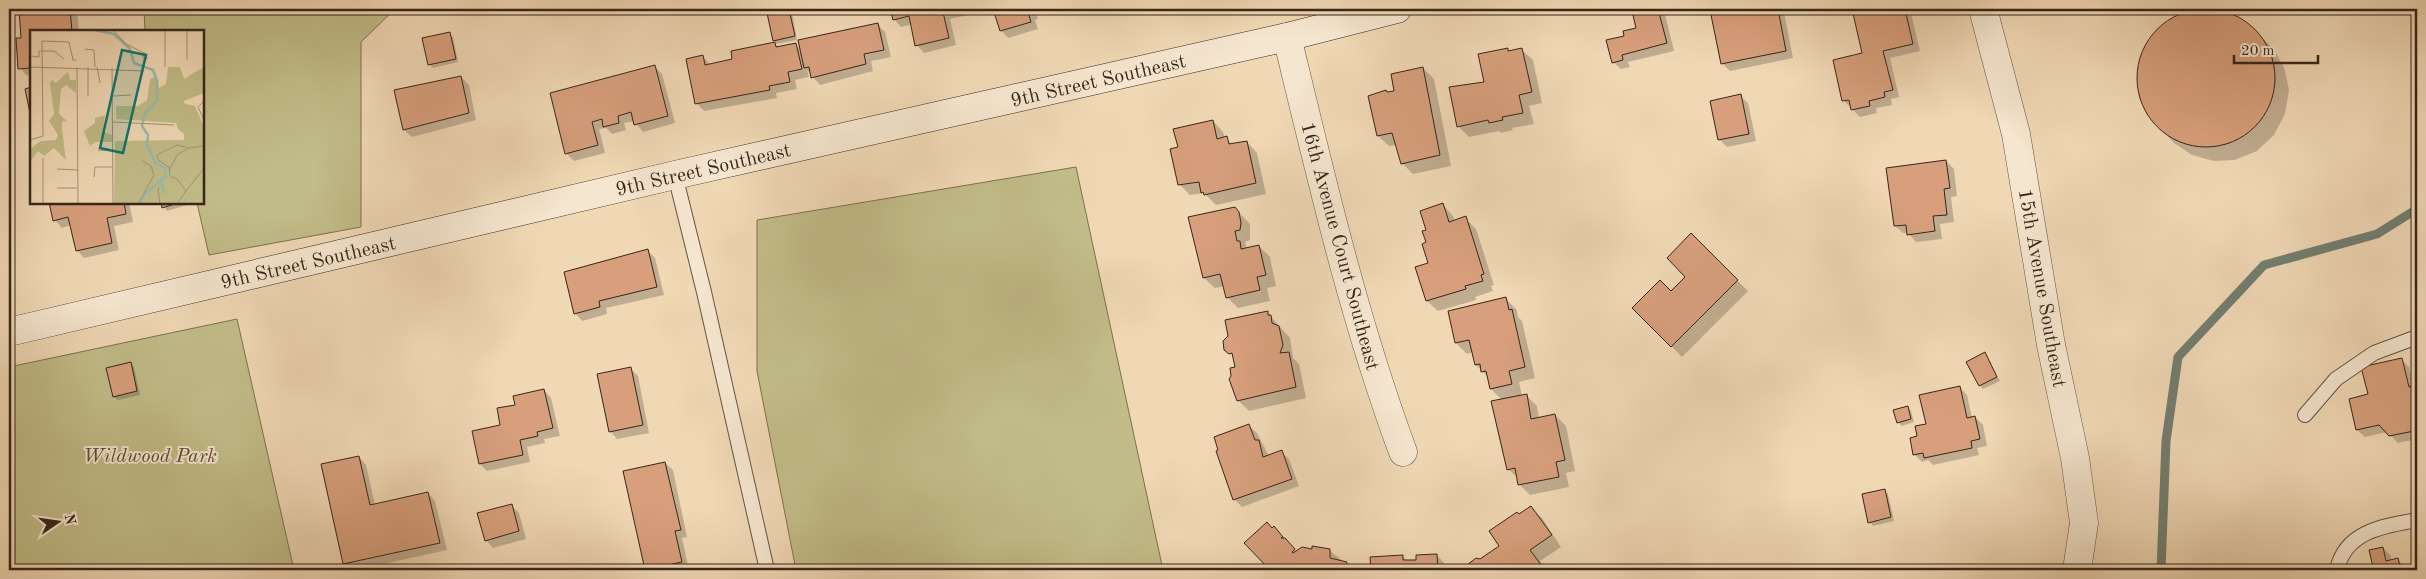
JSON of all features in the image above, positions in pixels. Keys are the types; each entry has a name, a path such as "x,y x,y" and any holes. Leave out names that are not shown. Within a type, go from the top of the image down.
{"street":[{"name":"9th Street Southeast","path":"9,332 675,175 1287,37 1397,9"},
{"name":"15th Avenue Southeast","path":"1983,9 2016,134 2051,345 2075,458 2084,523 2076,570"},
{"name":"16th Avenue Court Southeast","path":"1287,37 1338,244 1382,395 1403,452"}],"lane":[{"path":"675,175 704,292 767,570"},
{"path":"2305,415 2336,379 2374,353 2417,337"},
{"path":"2337,570 2339,560 2352,541 2376,527 2417,520"}],"green space":[{"path":"144,9 395,9 361,42 361,227 209,255 197,204 204,204 204,30 145,30"},
{"path":"1076,167 1163,570 796,570 757,371 757,220"},
{"name":"Wildwood Park","path":"237,319 294,570 9,570 9,367"}],"building":[{"path":"19,9 70,9 72,30 30,30 30,68 18,69 16,38 21,38"},
{"path":"789,9 795,36 773,41 767,13"},
{"path":"890,9 957,9 943,12 949,38 915,46 909,16 893,20"},
{"path":"993,9 1031,9 1032,12 1028,12 1031,22 1000,31"},
{"path":"1658,9 1667,43 1622,55 1623,60 1612,63 1606,40 1624,36 1623,31 1636,28 1632,11"},
{"path":"1737,9 1778,9 1786,51 1721,64 1711,15"},
{"path":"1852,9 1905,9 1913,44 1883,51 1893,90 1884,92 1885,97 1869,101 1870,106 1851,110 1849,100 1842,101 1833,60 1862,53"},
{"path":"2206,9 2220,10 2233,14 2245,20 2255,29 2264,39 2270,51 2274,64 2274,92 2270,105 2264,117 2255,127 2245,136 2233,142 2220,146 2206,147 2192,146 2179,142 2167,136 2157,127 2148,117 2142,105 2138,92 2137,78 2138,64 2142,51 2148,39 2157,29 2167,20 2179,14 2192,10"},
{"path":"878,23 884,50 864,54 866,64 811,78 809,67 804,68 798,40"},
{"path":"450,32 456,59 428,65 422,38"},
{"path":"775,42 776,47 796,43 802,69 788,72 790,82 769,86 770,90 695,104 686,59 703,55 705,65 732,59 731,51"},
{"path":"1508,48 1508,51 1522,48 1532,92 1519,95 1523,113 1502,117 1503,120 1489,123 1488,120 1457,127 1449,87 1484,82 1478,54"},
{"path":"655,65 668,116 634,125 631,112 618,116 619,123 603,127 602,119 592,122 598,145 565,154 550,93"},
{"path":"1423,67 1440,155 1401,164 1392,133 1377,136 1368,96 1386,90 1387,92 1394,91 1391,74"},
{"path":"461,76 469,113 403,130 394,90"},
{"path":"30,87 30,113 25,89"},
{"path":"1741,94 1749,134 1718,140 1710,101"},
{"path":"1213,120 1217,139 1227,136 1229,144 1247,141 1256,183 1204,195 1203,192 1201,193 1199,182 1178,185 1170,149 1178,147 1173,129"},
{"path":"1946,160 1950,188 1944,189 1947,215 1933,216 1935,231 1907,235 1906,225 1894,226 1886,168"},
{"path":"1443,203 1449,222 1466,216 1484,274 1481,275 1483,281 1465,286 1466,289 1426,301 1415,267 1428,263 1422,244 1426,242 1422,231 1426,230 1420,211"},
{"path":"49,204 124,204 126,214 107,218 112,243 76,251 68,217 53,221"},
{"path":"161,204 175,204 162,208"},
{"path":"1235,207 1239,212 1241,223 1240,230 1235,231 1237,241 1240,241 1241,249 1259,245 1266,275 1257,277 1260,290 1226,298 1220,274 1203,278 1188,217"},
{"path":"1691,233 1738,280 1671,347 1632,308 1660,280 1671,291 1685,277 1667,258"},
{"path":"648,249 657,287 599,301 600,307 574,314 564,272"},
{"path":"1506,297 1509,310 1512,309 1525,367 1509,371 1512,384 1490,389 1486,371 1481,372 1480,364 1475,365 1469,340 1455,343 1448,311"},
{"path":"1268,311 1268,315 1271,315 1272,323 1279,326 1283,345 1280,353 1289,352 1296,387 1237,401 1229,379 1231,376 1230,368 1235,367 1232,353 1229,354 1224,350 1223,341 1228,336 1225,320"},
{"path":"1985,352 1997,377 1979,386 1966,362"},
{"path":"2402,358 2409,387 2417,385 2417,422 2412,423 2414,431 2389,436 2379,425 2356,430 2349,399 2368,394 2361,367"},
{"path":"131,362 137,391 113,397 106,368"},
{"path":"631,367 643,425 609,432 597,374"},
{"path":"1960,386 1967,418 1975,416 1980,439 1971,441 1972,448 1924,458 1923,453 1913,455 1910,438 1917,436 1915,426 1926,424 1919,395"},
{"path":"544,389 553,428 537,432 538,436 520,440 523,455 479,464 472,431 500,425 497,408 515,405 513,396"},
{"path":"1527,394 1531,419 1555,414 1565,460 1556,462 1559,477 1518,485 1515,468 1507,470 1491,401"},
{"path":"1908,406 1911,419 1897,423 1893,410"},
{"path":"1249,424 1255,440 1259,440 1263,457 1282,450 1292,479 1233,500 1216,451 1218,450 1214,437"},
{"path":"359,456 370,505 428,492 440,543 343,564 321,464"},
{"path":"665,462 681,530 675,531 682,562 645,570 623,471"},
{"path":"1885,489 1891,517 1868,523 1862,494"},
{"path":"512,504 519,531 485,541 477,513"},
{"path":"1531,506 1552,535 1530,550 1545,570 1466,570 1467,565 1476,558 1480,559 1499,546 1489,531 1517,512 1519,514"},
{"path":"1267,522 1272,528 1274,526 1283,537 1281,538 1285,538 1295,549 1293,553 1302,547 1312,549 1312,546 1330,549 1330,558 1347,562 1345,570 1270,570 1244,543"},
{"path":"2383,547 2386,561 2398,558 2401,570 2355,570 2373,567 2369,550"},
{"path":"1437,554 1438,570 1371,570 1370,557 1403,555 1403,560 1416,560 1416,555"}],"waterway":[{"path":"2161,570 2166,441 2178,357 2264,265 2377,234 2417,209"}]}
